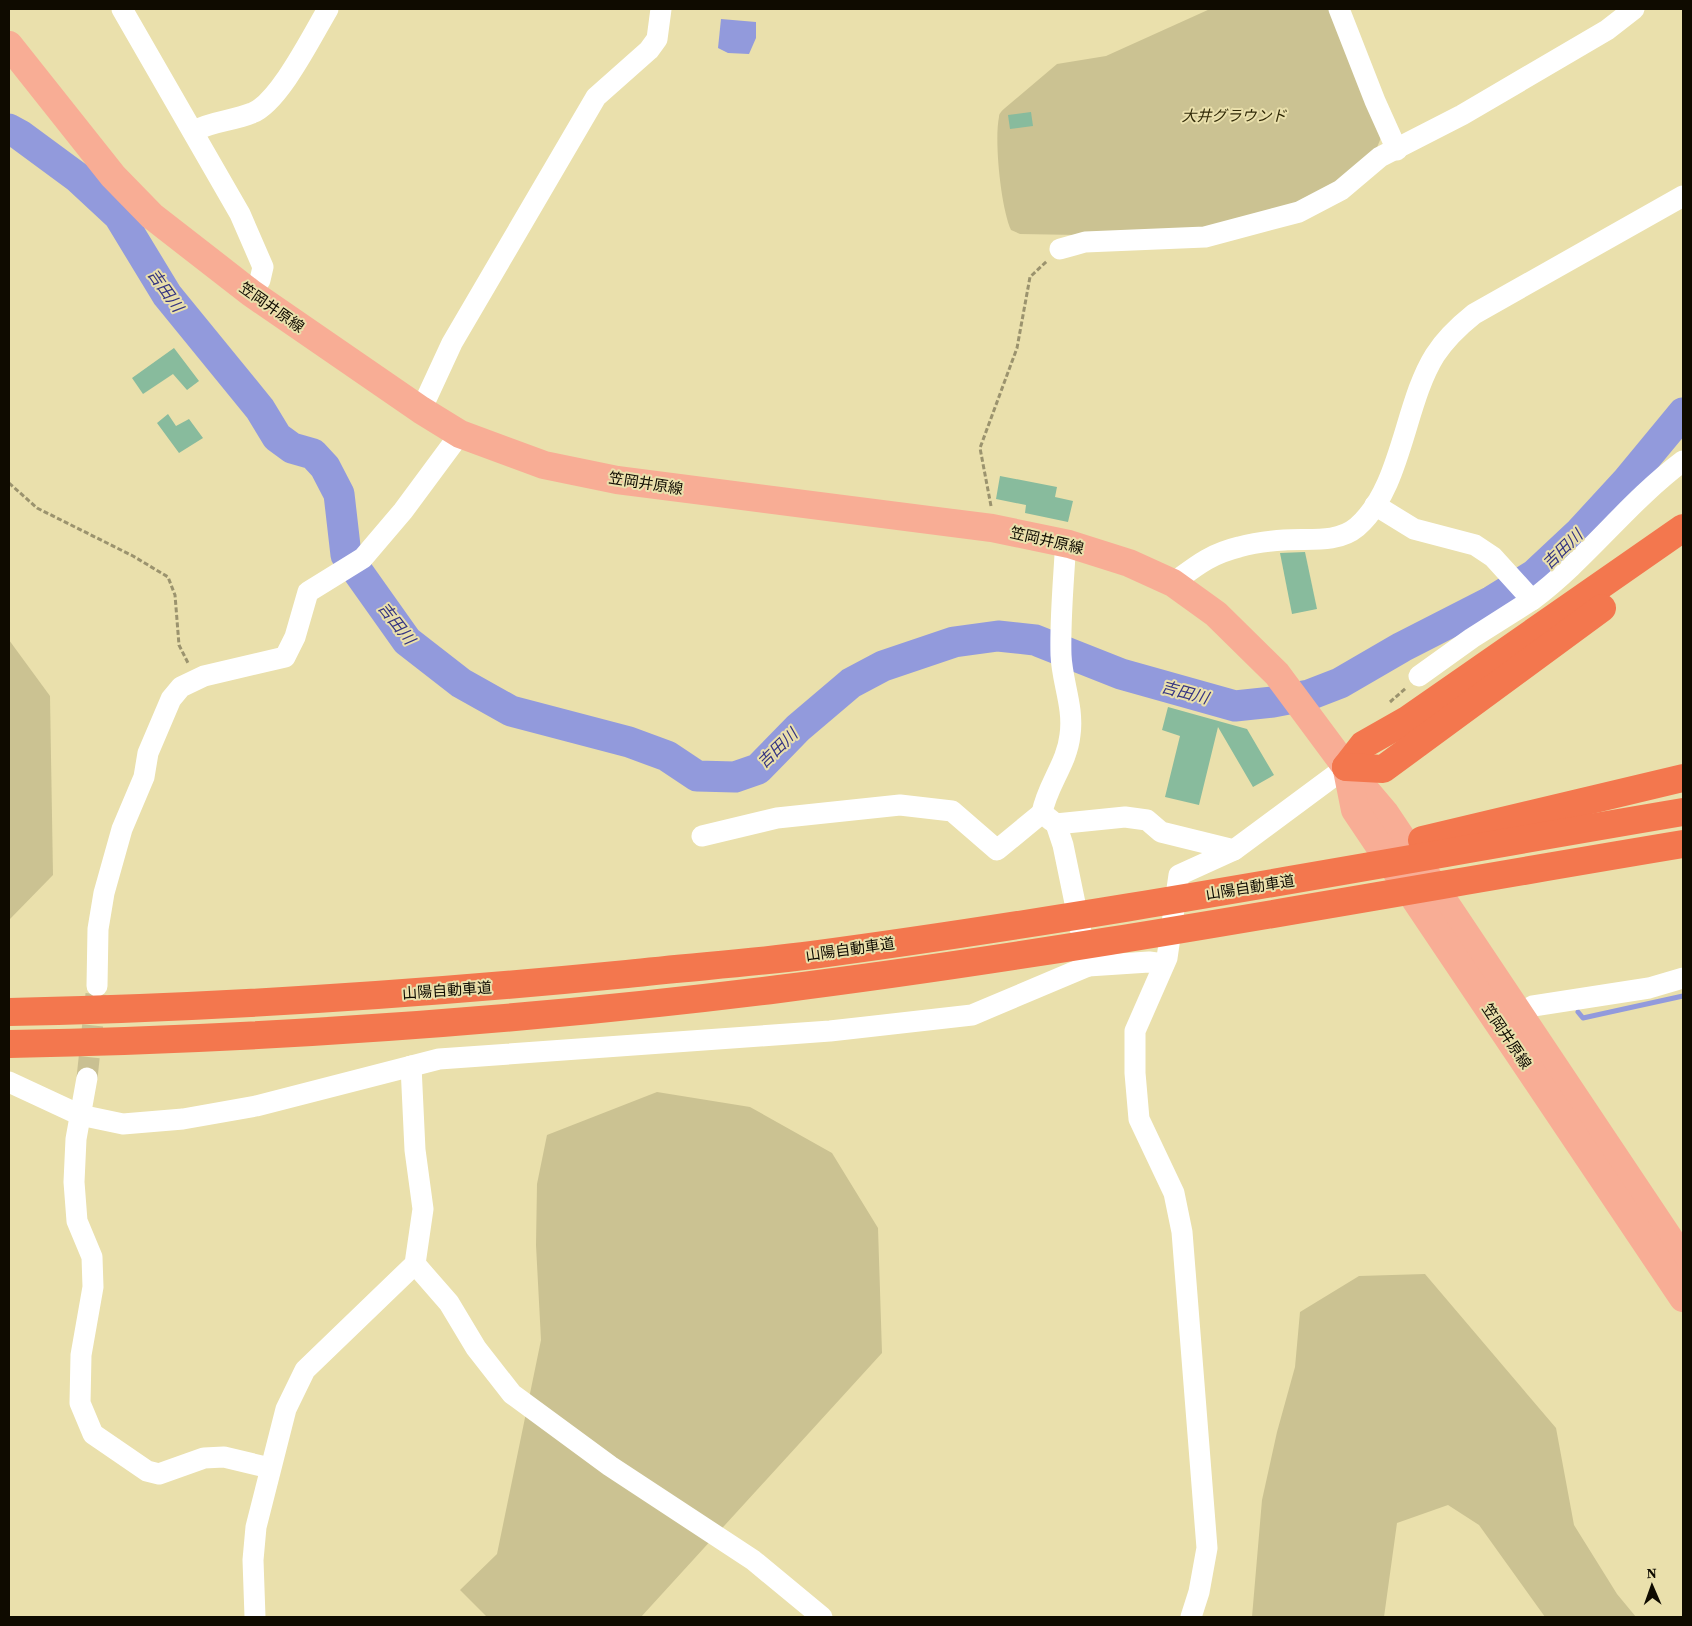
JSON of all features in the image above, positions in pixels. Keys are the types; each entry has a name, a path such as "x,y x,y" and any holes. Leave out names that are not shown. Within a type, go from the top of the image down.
{"highway":[{"path":"1346,767 1363,745 1407,720 1683,528"},
{"path":"1346,767 1384,769 1683,547"},
{"path":"1465,841 1683,778"},
{"path":"1465,841 1683,812"},
{"name":"山陽自動車道","path":"9,1012 128,1010 482,988 807,955 949,936 1143,905 1465,841"},
{"name":"山陽自動車道","path":"9,1044 127,1042 471,1022 776,989 954,965 1683,844"}],"main road":[{"name":"笠岡井原線","path":"9,46 113,176 152,216 251,293 421,410 460,434 544,465 617,480 992,528 1069,544 1129,563 1173,583 1216,614 1277,674 1346,767 1355,810 1683,1259"},
{"name":"笠岡井原線","path":"1508,1018 1683,1298"}],"street":[{"path":"122,9 232,197 263,267 260,280 251,293"},
{"path":"194,131 202,126 252,113 262,108 283,82 328,9"},
{"path":"421,410 457,335 596,97 649,50 657,39 662,9"},
{"path":"1339,9 1375,101 1397,150"},
{"path":"1060,249 1085,242 1205,237 1299,212 1340,190 1380,157 1397,150 1462,115 1607,30 1634,9"},
{"path":"1173,583 1210,556 1240,547 1284,540 1319,540 1346,534 1356,528 1375,506 1386,484 1434,356 1449,335 1474,314 1683,196"},
{"path":"97,986 98,928 104,893 122,830 144,777 148,754 171,699 181,687 204,676 285,657 295,637 308,592 341,570 364,558 403,511 460,434"},
{"path":"1419,676 1554,583 1646,492 1683,462"},
{"path":"1375,506 1414,529 1475,545 1493,557 1530,598"},
{"path":"1069,544 1065,555 1061,647 1070,704 1071,733 1068,752 1049,787 1049,819 1063,845 1088,966"},
{"path":"1191,1617 1199,1592 1207,1548 1182,1232 1174,1194 1139,1119 1135,1073 1135,1030 1167,958 1179,875 1234,850 1346,767"},
{"path":"702,836 777,818 900,805 952,811 997,850 1049,819 1125,817 1147,820 1161,832 1234,850"},
{"path":"9,1082 80,1115 124,1124 182,1119 256,1106 438,1059 830,1031 972,1015 1088,966 1149,962 1164,964"},
{"path":"1508,1018 1533,1006 1649,988 1683,978"},
{"path":"255,1617 253,1560 256,1527 286,1409 306,1370 415,1264 423,1209 415,1150 411,1066"},
{"path":"87,1078 76,1139 74,1182 76,1221 92,1257 93,1287 81,1355 80,1403 93,1434 147,1471 159,1474 204,1458 224,1457 270,1468"},
{"path":"415,1264 449,1303 476,1348 512,1394 610,1466 753,1560 822,1617"}],"path":[{"path":"992,528 991,500 980,448 1017,348 1030,277 1060,249"},
{"path":"9,483 37,508 133,556 168,576 175,595 179,645 188,663 204,676"}],"green space":[{"name":"大井グラウンド","path":"1210,9 1335,9 1384,130 1374,155 1311,201 1218,229 1078,235 1020,234 1011,230 1001,191 997,142 1000,113 1057,64 1106,56"},
{"path":"9,640 50,696 53,875 9,920"},
{"path":"657,1092 750,1107 832,1153 878,1228 882,1353 641,1617 487,1617 460,1590 497,1554 541,1340 536,1245 537,1184 547,1135"},
{"path":"1425,1274 1556,1428 1574,1525 1617,1594 1636,1617 1545,1617 1479,1525 1448,1505 1397,1523 1384,1617 1252,1617 1262,1500 1277,1432 1295,1367 1300,1312 1359,1276"}],"water":[{"path":"721,19 756,22 756,38 749,54 728,53 718,48"}],"building":[{"path":"1031,112 1033,126 1010,129 1008,115"},
{"path":"174,348 199,381 187,390 173,374 143,394 132,378"},
{"path":"168,414 176,426 189,419 203,438 179,453 157,423"},
{"path":"1000,476 1057,487 1055,497 1073,501 1068,522 1025,513 1026,505 996,499"},
{"path":"1305,552 1317,609 1292,614 1280,553"},
{"path":"1168,707 1247,729 1274,775 1253,787 1218,727 1199,805 1165,797 1180,736 1162,730"}],"waterway":[{"name":"吉田川","path":"9,129 77,177 119,216 167,295 260,409 277,437 292,448 313,454 325,467 339,494 346,555 407,641 461,683 511,711 629,742 667,756 697,776 735,777 758,769 798,728 851,683 883,666 954,642 998,636 1035,640 1121,674 1235,706 1273,702 1309,695 1340,683 1402,647 1492,601 1534,575 1580,532 1626,482 1683,413"},
{"path":"1578,1012 1583,1018 1683,996"}],"tunnel":[{"path":"87,1078 96,994"}]}
